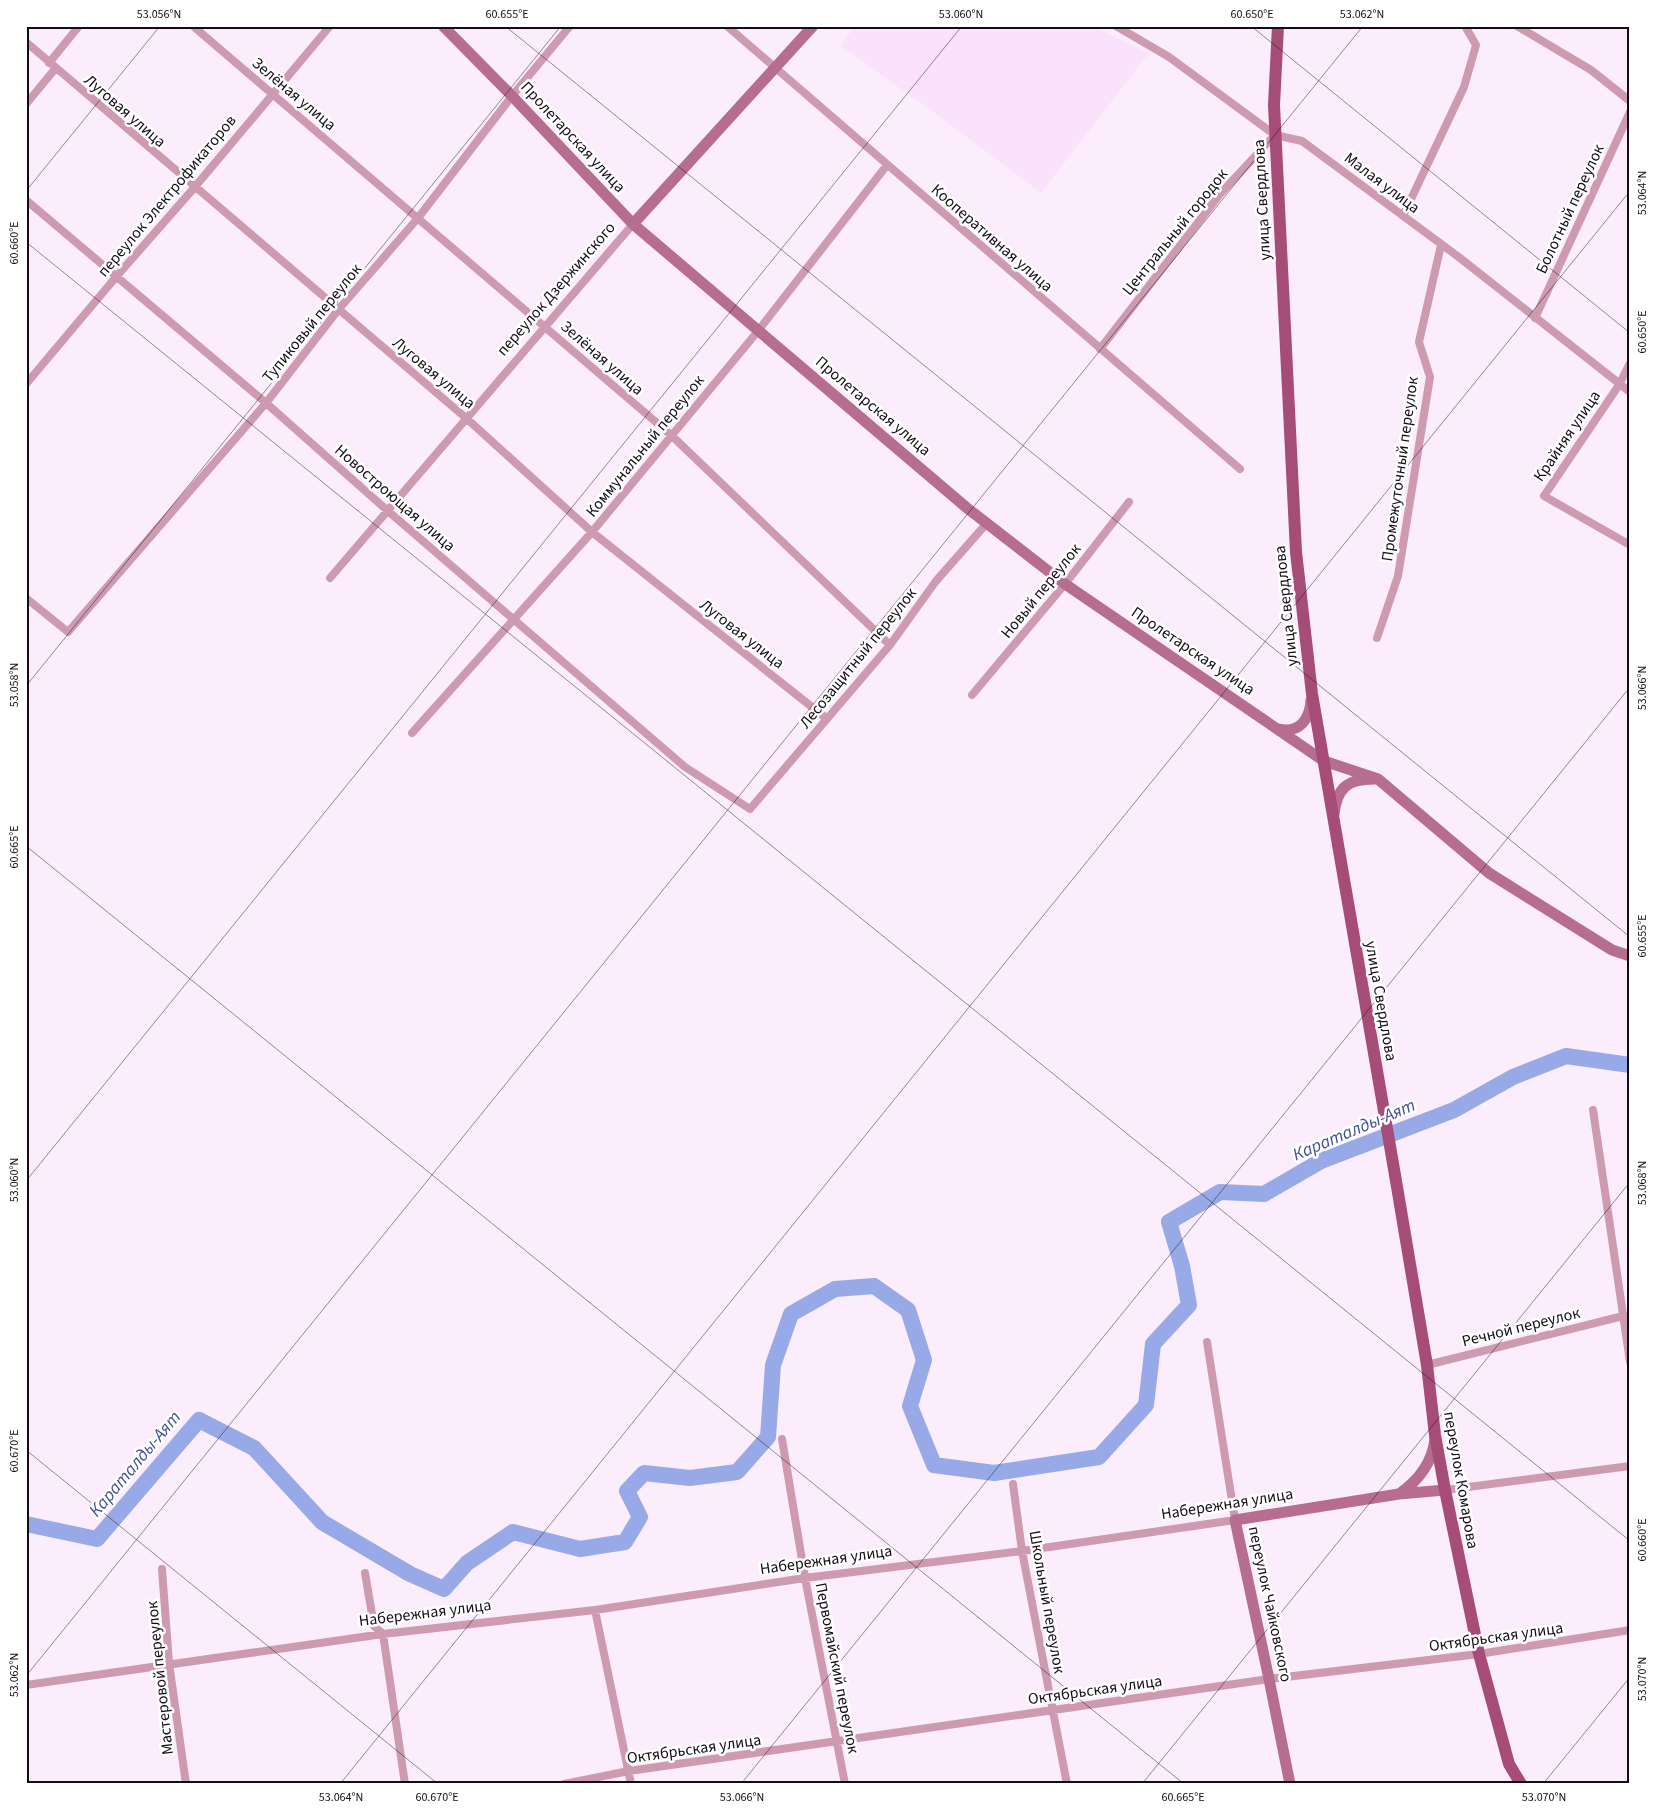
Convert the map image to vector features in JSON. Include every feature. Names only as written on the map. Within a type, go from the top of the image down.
[{"type":"main road","name":"улица Свердлова","points":[[1278,26],[1274,105],[1275,135],[1296,552],[1312,694],[1396,1175]]},
{"type":"main road","name":"переулок Комарова","points":[[1396,1175],[1445,1490],[1479,1654],[1510,1764],[1521,1784]]},
{"type":"street","points":[[26,104],[79,26]]},
{"type":"street","name":"Зелёная улица","points":[[193,26],[671,435],[890,645]]},
{"type":"street","name":"переулок Электрофикаторов","points":[[26,384],[330,26]]},
{"type":"street","name":"Пролетарская улица","points":[[443,26],[634,224],[758,331],[987,523],[1065,584],[1324,761],[1378,779]]},
{"type":"street","name":"Тупиковый переулок","points":[[26,598],[68,632],[266,402],[338,310],[418,218],[512,96],[570,26]]},
{"type":"street","name":"Кооперативная улица","points":[[727,26],[1240,469]]},
{"type":"street","name":"переулок Дзержинского","points":[[330,578],[634,224],[813,26]]},
{"type":"street","name":"Малая улица","points":[[1116,26],[1169,58],[1275,135],[1302,141],[1441,244],[1618,385],[1630,392]]},
{"type":"street","points":[[1403,216],[1464,87],[1476,45],[1465,26]]},
{"type":"street","points":[[1517,26],[1591,70],[1630,101]]},
{"type":"street","name":"Луговая улица","points":[[26,42],[194,188],[466,418],[592,532],[827,720]]},
{"type":"street","name":"Болотный переулок","points":[[1535,318],[1630,112]]},
{"type":"street","name":"Центральный городок","points":[[1100,348],[1220,194],[1275,135]]},
{"type":"street","name":"Коммунальный переулок","points":[[412,733],[592,532],[758,331],[887,165]]},
{"type":"street","name":"Новостроющая улица","points":[[26,200],[266,402],[388,511],[686,767],[750,809]]},
{"type":"street","name":"Промежуточный переулок","points":[[1377,638],[1398,576],[1430,377],[1419,342],[1441,244]]},
{"type":"street","points":[[1618,385],[1630,363]]},
{"type":"street","name":"Крайняя улица","points":[[1618,385],[1544,496],[1630,546]]},
{"type":"street","name":"Новый переулок","points":[[972,695],[1065,584],[1129,502]]},
{"type":"street","name":"Лесозащитный переулок","points":[[750,809],[890,645],[936,581],[987,523]]},
{"type":"street","points":[[1278,729],[1287,731],[1296,728],[1304,722],[1310,711],[1312,694]]},
{"type":"street","points":[[1333,818],[1337,798],[1344,787],[1364,779],[1378,779],[1489,872],[1612,950],[1630,956]]},
{"type":"street","points":[[1593,1110],[1630,1362]]},
{"type":"street","name":"Речной переулок","points":[[1427,1365],[1623,1316]]},
{"type":"street","name":"переулок Чайковского","points":[[1207,1342],[1236,1520],[1290,1784]]},
{"type":"street","points":[[1398,1494],[1408,1487],[1425,1469],[1434,1448],[1435,1435]]},
{"type":"street","name":"Первомайский переулок","points":[[782,1439],[845,1784]]},
{"type":"street","name":"Набережная улица","points":[[26,1684],[383,1634],[595,1610],[806,1578],[1022,1551],[1398,1494],[1445,1490],[1630,1466]]},
{"type":"street","name":"Школьный переулок","points":[[1013,1484],[1022,1551],[1067,1784]]},
{"type":"street","name":"Мастеровой переулок","points":[[162,1569],[169,1663],[186,1784]]},
{"type":"street","points":[[365,1573],[374,1626],[383,1634],[406,1784]]},
{"type":"street","points":[[595,1610],[632,1784]]},
{"type":"street","name":"Октябрьская улица","points":[[564,1784],[629,1772],[1053,1710],[1269,1679],[1479,1654],[1630,1630]]},
{"type":"shaded area","points":[[854,26],[1093,26],[1149,53],[1041,193],[841,46]]},
{"type":"waterway","name":"Караталды-Аят","points":[[26,1524],[97,1539],[199,1420],[254,1448],[322,1522],[410,1574],[444,1589],[467,1563],[513,1532],[580,1549],[625,1542],[640,1517],[627,1491],[644,1473],[690,1478],[737,1472],[768,1437],[773,1365],[791,1314],[835,1289],[874,1286],[908,1310],[924,1360],[910,1406],[934,1465],[994,1473],[1099,1457],[1146,1405],[1153,1344],[1189,1305],[1182,1266],[1169,1222],[1220,1192],[1264,1194],[1321,1161],[1454,1110],[1513,1077],[1566,1056],[1630,1065]]}]
